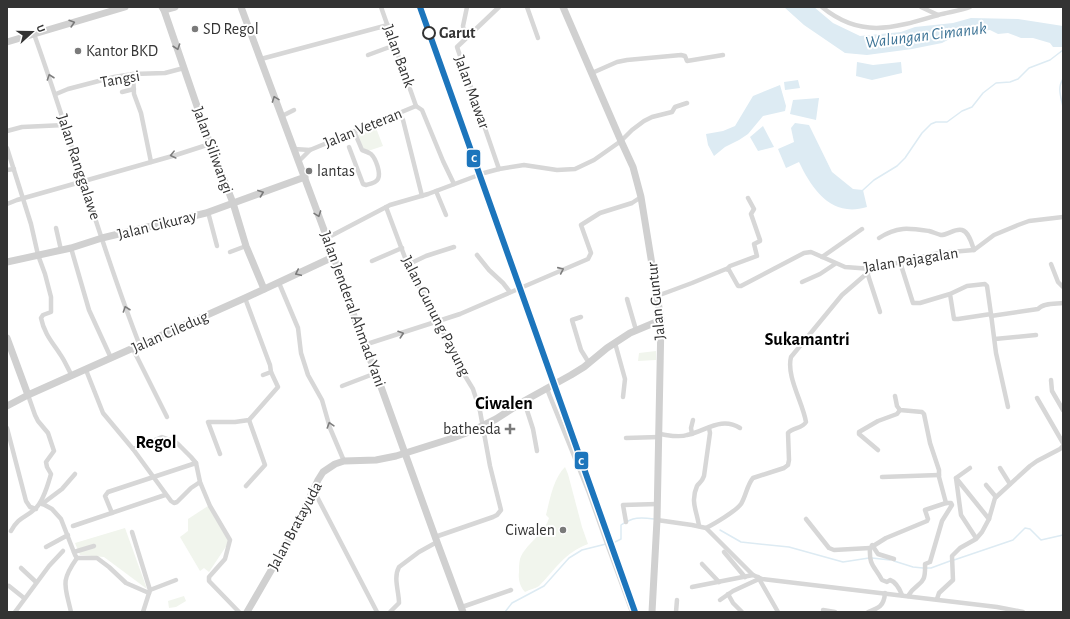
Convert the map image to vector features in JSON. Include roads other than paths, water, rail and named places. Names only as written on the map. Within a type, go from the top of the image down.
[{"type":"street","points":[[7,42],[125,7]]},
{"type":"street","points":[[163,9],[175,7]]},
{"type":"street","name":"Jalan Jenderal Ahmad Yani","points":[[241,7],[299,161],[364,345],[376,373],[462,610]]},
{"type":"street","name":"Jalan Bank","points":[[381,7],[416,106],[422,110],[454,184]]},
{"type":"street","points":[[465,40],[463,26],[467,7]]},
{"type":"street","name":"Jalan Mawar","points":[[499,169],[457,47],[500,7]]},
{"type":"street","points":[[527,7],[538,38]]},
{"type":"street","name":"Jalan Guntur","points":[[563,7],[633,167],[638,182],[661,320],[657,522],[652,612]]},
{"type":"street","points":[[822,7],[842,20],[864,28],[885,28],[919,22],[938,15],[970,7]]},
{"type":"street","points":[[921,7],[938,15]]},
{"type":"street","name":"Jalan Siliwangi","points":[[163,9],[210,144],[233,203],[246,246],[264,289]]},
{"type":"street","points":[[261,59],[388,25]]},
{"type":"street","name":"Jalan Ranggalawe","points":[[34,34],[56,94],[102,238],[140,346]]},
{"type":"street","points":[[368,56],[395,45]]},
{"type":"street","points":[[592,73],[617,62],[627,60],[681,56],[685,56],[687,60],[693,60],[723,55]]},
{"type":"street","name":"Tangsi","points":[[56,94],[68,89],[133,74],[165,73],[184,68]]},
{"type":"street","points":[[133,74],[134,89],[151,162]]},
{"type":"street","points":[[122,92],[134,89]]},
{"type":"street","points":[[327,238],[386,207],[499,169],[524,165],[557,170],[575,169],[594,160],[621,141],[644,121],[652,117],[672,112],[675,107],[688,103]]},
{"type":"street","name":"Jalan Veteran","points":[[299,161],[310,150],[416,106]]},
{"type":"street","points":[[282,116],[294,110]]},
{"type":"street","points":[[399,113],[422,196]]},
{"type":"street","points":[[7,131],[22,127],[65,125]]},
{"type":"street","points":[[348,148],[361,180],[365,185],[378,179],[379,173],[373,156],[362,150],[354,131]]},
{"type":"street","points":[[7,204],[23,198],[210,144]]},
{"type":"street","points":[[7,148],[23,198],[52,303],[51,312],[43,315],[41,318],[43,327],[48,338],[61,354],[72,376]]},
{"type":"street","name":"Jalan Veteran","points":[[294,149],[310,150]]},
{"type":"street","points":[[352,155],[362,150]]},
{"type":"street","points":[[7,170],[14,169]]},
{"type":"street","name":"Jalan Cikuray","points":[[7,262],[72,248],[102,238],[208,212],[304,177]]},
{"type":"street","points":[[436,190],[446,215]]},
{"type":"street","points":[[364,345],[438,322],[476,308],[588,258],[591,252],[581,225],[600,213],[632,203],[641,197]]},
{"type":"street","points":[[657,296],[692,284],[727,269],[730,266],[757,256],[754,244],[760,240],[751,214],[754,209],[748,198]]},
{"type":"street","name":"Jalan Gunung Payung","points":[[386,207],[415,281],[429,300],[456,361],[473,389],[478,402],[490,466],[501,510],[493,517],[436,539]]},
{"type":"street","points":[[208,212],[217,246]]},
{"type":"street","name":"Jalan Pajagalan","points":[[727,269],[740,286],[778,268],[804,253],[811,252],[846,268],[872,268],[939,253],[974,250],[994,235],[1018,224],[1029,221],[1063,217]]},
{"type":"street","points":[[56,228],[61,250]]},
{"type":"street","points":[[879,238],[896,228],[913,228],[931,231],[942,235],[964,230],[974,250]]},
{"type":"street","points":[[822,257],[862,229]]},
{"type":"street","points":[[230,252],[246,246]]},
{"type":"street","points":[[408,265],[426,256],[454,247]]},
{"type":"street","points":[[72,248],[89,310],[111,358]]},
{"type":"street","points":[[372,261],[402,248]]},
{"type":"street","points":[[477,255],[510,292]]},
{"type":"street","name":"Jalan Ciledug","points":[[7,406],[28,395],[140,346],[333,257]]},
{"type":"street","points":[[900,262],[913,303],[950,294],[967,286],[985,284],[987,286],[1008,407]]},
{"type":"street","points":[[802,282],[820,274],[835,264]]},
{"type":"street","points":[[1050,264],[1058,282],[1063,287]]},
{"type":"street","points":[[706,528],[724,518],[740,505],[750,481],[753,478],[784,468],[788,464],[788,433],[803,426],[806,422],[790,368],[791,357],[842,295],[872,268]]},
{"type":"street","points":[[867,272],[880,312]]},
{"type":"street","points":[[279,283],[298,328],[301,353],[306,368],[322,400],[330,428],[344,461]]},
{"type":"street","points":[[524,287],[536,330]]},
{"type":"street","points":[[950,294],[954,319],[1038,309],[1040,306],[1063,302]]},
{"type":"street","points":[[220,454],[208,422],[235,422],[249,420],[278,387],[272,372],[266,349],[246,298]]},
{"type":"street","points":[[627,299],[636,330]]},
{"type":"street","points":[[581,317],[574,318],[572,320],[581,350],[589,363]]},
{"type":"street","name":"Jalan Bratayuda","points":[[247,612],[295,529],[313,489],[323,472],[335,464],[344,461],[376,460],[405,453],[453,438],[483,426],[524,401],[571,376],[606,348],[636,330],[661,320]]},
{"type":"street","points":[[995,339],[1036,335]]},
{"type":"street","points":[[7,338],[35,415],[48,433],[54,451],[54,454],[48,458],[46,462],[51,474],[41,504]]},
{"type":"street","points":[[615,343],[625,379],[622,397]]},
{"type":"street","points":[[133,349],[167,417]]},
{"type":"street","points":[[86,370],[103,413],[133,449],[165,495],[176,503],[191,488],[200,482]]},
{"type":"street","points":[[263,375],[272,372]]},
{"type":"street","points":[[342,386],[376,373]]},
{"type":"street","points":[[1051,380],[1052,391],[1063,410]]},
{"type":"street","points":[[547,389],[589,493],[632,612]]},
{"type":"street","points":[[895,396],[897,406],[900,410]]},
{"type":"street","points":[[937,599],[939,593],[953,580],[952,558],[954,552],[976,538],[982,532],[989,519],[996,497],[1037,461],[1060,448],[1063,444],[1037,398]]},
{"type":"street","points":[[524,401],[533,429],[537,451]]},
{"type":"street","points":[[878,450],[859,434],[859,432],[885,417],[897,414],[900,410]]},
{"type":"street","points":[[900,410],[924,412],[930,443],[939,469],[939,475],[946,503]]},
{"type":"street","points":[[246,486],[265,465],[249,420]]},
{"type":"street","points":[[692,434],[691,428],[693,420]]},
{"type":"street","points":[[626,438],[659,435],[684,436],[727,422],[740,428]]},
{"type":"street","points":[[7,428],[26,501],[30,507],[36,509]]},
{"type":"street","points":[[699,526],[693,500],[697,485],[702,482],[704,476],[710,433],[709,428]]},
{"type":"street","points":[[133,449],[158,438],[165,438],[178,444],[191,456],[196,464],[200,482],[210,506],[230,540],[225,559],[209,577],[209,581],[239,612]]},
{"type":"street","points":[[112,513],[106,493],[122,486],[196,464]]},
{"type":"street","points":[[956,478],[970,468]]},
{"type":"street","points":[[1000,468],[1010,484]]},
{"type":"street","points":[[11,531],[20,518],[36,509],[62,489],[75,474]]},
{"type":"street","points":[[882,477],[939,475]]},
{"type":"street","points":[[956,478],[989,519]]},
{"type":"street","points":[[956,478],[961,515],[976,538]]},
{"type":"street","points":[[986,485],[996,497]]},
{"type":"street","points":[[313,489],[377,612]]},
{"type":"street","points":[[73,526],[165,495]]},
{"type":"street","points":[[806,520],[828,548],[834,550],[871,546],[927,521],[928,519],[925,510],[946,503],[952,504],[942,521],[930,562],[925,567],[925,577],[908,596]]},
{"type":"street","points":[[41,504],[52,509],[60,519],[77,558]]},
{"type":"street","points":[[626,522],[623,505],[657,504]]},
{"type":"street","points":[[657,522],[706,528],[757,577],[778,612]]},
{"type":"street","points":[[132,532],[149,592],[143,612]]},
{"type":"street","points":[[46,547],[68,535]]},
{"type":"street","points":[[390,612],[399,603],[397,582],[399,567],[436,539]]},
{"type":"street","points":[[74,552],[94,546]]},
{"type":"street","points":[[871,546],[870,558],[882,580],[887,582],[890,580],[893,582],[900,590],[902,595]]},
{"type":"street","points":[[871,546],[878,554],[894,559]]},
{"type":"street","points":[[15,612],[36,582],[63,552]]},
{"type":"street","points":[[724,552],[746,577]]},
{"type":"street","points":[[77,558],[97,558],[126,583],[149,592],[176,580]]},
{"type":"street","points":[[71,612],[64,584],[67,573],[77,558]]},
{"type":"street","points":[[702,564],[719,582]]},
{"type":"street","points":[[21,568],[36,582]]},
{"type":"street","points":[[692,588],[746,577],[757,577],[937,599],[1023,612]]},
{"type":"street","points":[[720,600],[757,577]]},
{"type":"street","points":[[9,586],[24,598]]},
{"type":"street","points":[[462,610],[511,590]]},
{"type":"street","points":[[868,612],[882,604],[885,593]]},
{"type":"street","points":[[728,594],[733,603],[742,612]]},
{"type":"street","points":[[676,612],[677,600]]},
{"type":"street","points":[[823,610],[835,612]]},
{"type":"water","name":"Walungan Cimanuk","points":[[784,7],[814,7],[833,23],[860,36],[901,32],[915,27],[953,23],[971,18],[1018,19],[1063,26],[1063,47],[1053,47],[1050,43],[1033,38],[1021,38],[1008,33],[998,34],[990,30],[961,33],[942,43],[912,49],[867,55],[845,53],[804,25]]},
{"type":"water","points":[[857,62],[873,65],[901,62],[902,73],[872,80],[856,76]]},
{"type":"water","points":[[798,80],[800,88],[785,90],[784,82]]},
{"type":"water","points":[[780,85],[786,106],[785,111],[763,116],[748,134],[725,147],[714,156],[708,145],[706,134],[723,131],[735,126],[753,96]]},
{"type":"water","points":[[819,98],[816,120],[790,114],[793,100]]},
{"type":"water","points":[[795,123],[809,125],[832,172],[853,189],[863,190],[867,207],[854,209],[833,205],[824,199],[817,191],[810,182],[799,162],[786,168],[778,149],[794,142],[791,128]]},
{"type":"water","points":[[763,126],[774,147],[758,151],[750,137]]},
{"type":"waterway","points":[[863,190],[874,180],[897,166],[905,158],[922,133],[931,124],[936,122],[947,122],[962,111],[972,107],[983,93],[996,83],[1010,82],[1018,79],[1029,68],[1050,60],[1063,50]]},
{"type":"waterway","points":[[1063,79],[1060,86],[1063,107]]},
{"type":"waterway","points":[[615,542],[621,539],[621,525],[625,522],[637,518],[654,519]]},
{"type":"waterway","points":[[954,560],[1013,540],[1025,528],[1030,529],[1041,540],[1063,535]]},
{"type":"waterway","points":[[720,530],[741,542],[789,547],[843,562],[869,558]]},
{"type":"waterway","points":[[505,612],[512,603],[544,586],[569,558],[582,550],[606,544]]},
{"type":"waterway","points":[[872,558],[890,560]]},
{"type":"waterway","points":[[894,561],[913,567],[923,568]]},
{"type":"waterway","points":[[927,568],[950,561]]},
{"type":"place","name":"SD Regol","points":[[195,29]]},
{"type":"place","name":"Garut","points":[[429,33]]},
{"type":"place","name":"Kantor BKD","points":[[78,51]]},
{"type":"place","name":"lantas","points":[[309,171]]},
{"type":"place","name":"bathesda","points":[[510,429]]},
{"type":"place","name":"Ciwalen","points":[[563,530]]},
{"type":"district","name":"Sukamantri","points":[[807,340]]},
{"type":"district","name":"Ciwalen","points":[[504,404]]},
{"type":"district","name":"Regol","points":[[156,443]]}]
